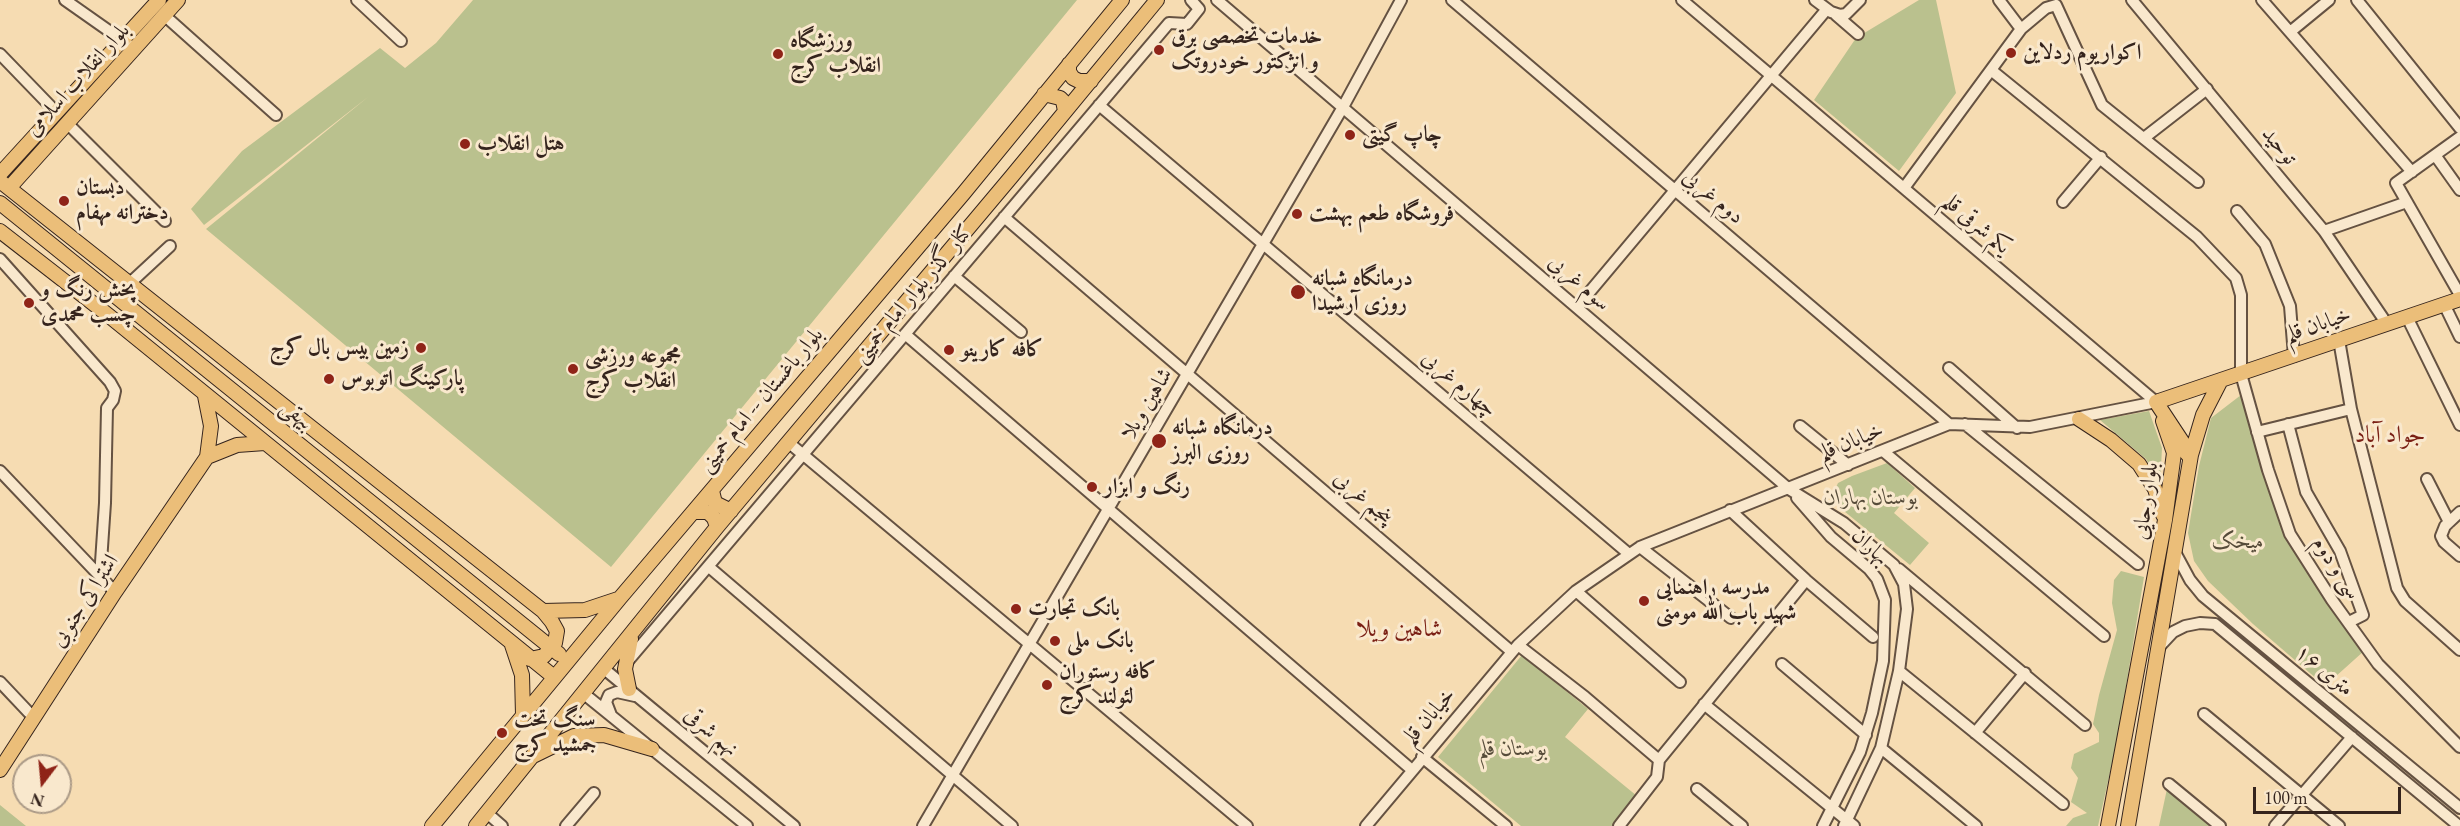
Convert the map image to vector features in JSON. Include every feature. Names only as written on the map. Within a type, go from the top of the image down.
[{"type":"main road","name":"بلوار انقلاب اسلامی","points":[[6,178],[67,123],[159,0]]},
{"type":"main road","name":"بلوار انقلاب اسلامی","points":[[6,178],[57,112],[178,0]]},
{"type":"main road","name":"بلوار باغستان -- امام خمینی","points":[[432,826],[620,598],[963,194],[1122,0]]},
{"type":"main road","points":[[476,826],[717,527],[1157,0]]},
{"type":"main road","points":[[1069,64],[1069,72],[1073,78],[1079,81],[1091,81]]},
{"type":"main road","points":[[1044,94],[1063,101],[1065,111]]},
{"type":"main road","name":"بیهقی","points":[[6,178],[129,284],[543,611]]},
{"type":"main road","name":"بیهقی","points":[[0,203],[568,660]]},
{"type":"main road","name":"بیهقی","points":[[0,231],[108,315],[554,677]]},
{"type":"main road","name":"خیابان قلم","points":[[2156,402],[2460,297]]},
{"type":"main road","points":[[108,315],[121,300]]},
{"type":"main road","points":[[2174,453],[2191,455],[2203,414],[2221,380]]},
{"type":"main road","name":"اشتراکی جنوبی","points":[[0,770],[115,592],[207,457],[211,426],[205,396]]},
{"type":"main road","name":"بلوار رجایی","points":[[2108,826],[2165,520],[2174,453],[2156,402]]},
{"type":"main road","name":"بلوار رجایی","points":[[2128,826],[2191,455],[2156,402]]},
{"type":"main road","points":[[2079,419],[2111,440],[2139,464],[2156,489],[2165,520]]},
{"type":"main road","points":[[207,457],[237,445],[265,444]]},
{"type":"main road","points":[[712,490],[715,503],[731,511]]},
{"type":"main road","points":[[694,512],[708,512],[714,518],[717,527]]},
{"type":"main road","points":[[543,611],[585,610],[620,598]]},
{"type":"main road","points":[[530,659],[544,656],[553,649],[557,631],[543,611]]},
{"type":"main road","points":[[634,693],[625,664],[628,647],[636,627]]},
{"type":"main road","points":[[511,643],[522,675],[523,715]]},
{"type":"main road","points":[[529,759],[574,736],[604,735],[652,749]]},
{"type":"street","points":[[65,0],[128,44]]},
{"type":"street","points":[[357,0],[401,41]]},
{"type":"street","name":"کنار گذر بلوار امام خمینی","points":[[625,664],[1169,23],[1187,24],[1199,9],[1191,0]]},
{"type":"street","name":"سوم غربی","points":[[1217,0],[1789,489]]},
{"type":"street","name":"شاهین ویلا","points":[[923,826],[1107,508],[1188,375],[1401,0]]},
{"type":"street","name":"دوم غربی","points":[[1452,0],[1949,424]]},
{"type":"street","name":"یکم شرقی قلم","points":[[1682,0],[2156,402]]},
{"type":"street","points":[[1815,0],[1836,13],[1858,34]]},
{"type":"street","points":[[1577,307],[1771,75],[1836,13],[1860,0]]},
{"type":"street","points":[[2000,0],[2021,29]]},
{"type":"street","name":"توحید","points":[[2132,0],[2324,231],[2387,324]]},
{"type":"street","points":[[2262,0],[2412,172]]},
{"type":"street","points":[[2290,32],[2329,0]]},
{"type":"street","points":[[2357,0],[2460,128]]},
{"type":"street","points":[[1904,188],[2021,29],[2046,8],[2056,5],[2102,105],[2198,182]]},
{"type":"street","points":[[164,15],[276,115]]},
{"type":"street","points":[[0,54],[57,112]]},
{"type":"street","name":"سی و دوم","points":[[1991,70],[2198,237],[2236,278],[2241,296],[2241,374],[2268,470],[2290,534],[2332,600],[2378,664],[2460,747]]},
{"type":"street","points":[[2144,138],[2206,89]]},
{"type":"street","name":"چهارم غربی","points":[[1099,105],[1629,554]]},
{"type":"street","points":[[67,123],[165,221]]},
{"type":"street","points":[[2460,137],[2396,183],[2460,297]]},
{"type":"street","points":[[2435,155],[2460,190]]},
{"type":"street","points":[[2063,202],[2101,157]]},
{"type":"street","points":[[1012,176],[1027,189]]},
{"type":"street","points":[[2324,231],[2407,202]]},
{"type":"street","points":[[2237,211],[2265,244],[2290,306],[2294,356]]},
{"type":"street","name":"پنجم غربی","points":[[1004,217],[1188,375],[1515,649],[1585,697],[1659,760]]},
{"type":"street","points":[[129,284],[170,246]]},
{"type":"street","points":[[0,259],[110,382],[115,391],[113,400],[107,408],[105,503],[100,577]]},
{"type":"street","points":[[954,276],[1021,332]]},
{"type":"street","points":[[2445,304],[2460,337]]},
{"type":"street","points":[[2407,317],[2460,425]]},
{"type":"street","points":[[905,334],[1412,770]]},
{"type":"street","points":[[2339,340],[2351,409],[2397,588],[2405,601],[2460,650]]},
{"type":"street","points":[[1949,368],[2017,428]]},
{"type":"street","name":"خیابان قلم","points":[[1366,826],[1515,649],[1576,591],[1640,547],[1949,424],[2017,428],[2079,419],[2156,402]]},
{"type":"street","points":[[2257,432],[2351,409]]},
{"type":"street","points":[[1964,424],[2138,564]]},
{"type":"street","points":[[2288,424],[2306,492],[2340,551],[2362,615],[2349,622]]},
{"type":"street","points":[[1800,426],[1848,465]]},
{"type":"street","points":[[788,442],[1247,826]]},
{"type":"street","points":[[1883,451],[2104,636]]},
{"type":"street","points":[[0,471],[115,592]]},
{"type":"street","points":[[2427,479],[2446,525]]},
{"type":"street","name":"بهاران","points":[[1789,489],[1844,523],[1894,565],[1901,575],[1906,597],[1906,625],[1899,671],[1881,748],[1848,824]]},
{"type":"street","name":"بهاران","points":[[1789,489],[1831,537],[1869,569],[1877,579],[1885,600],[1886,624],[1882,661],[1866,735],[1823,826]]},
{"type":"street","points":[[1730,510],[1806,580],[1874,637]]},
{"type":"street","points":[[2460,512],[2446,525],[2442,539],[2460,556]]},
{"type":"street","points":[[1831,537],[1831,525],[1837,522],[1844,523]]},
{"type":"street","points":[[1640,547],[1731,618]]},
{"type":"street","name":"۱۶ متری","points":[[2176,554],[2190,580],[2203,596],[2460,808]]},
{"type":"street","points":[[1894,565],[2085,725]]},
{"type":"street","points":[[708,567],[1012,826]]},
{"type":"street","points":[[1619,826],[1657,777],[1659,760],[1806,580]]},
{"type":"street","points":[[1576,591],[1680,682]]},
{"type":"street","name":"۱۶ متری","points":[[2158,649],[2173,632],[2185,626],[2200,623],[2215,624],[2459,826]]},
{"type":"street","points":[[1782,664],[1866,735]]},
{"type":"street","name":"نهم شرقی","points":[[603,668],[794,826]]},
{"type":"street","points":[[1899,671],[2063,804]]},
{"type":"street","points":[[1975,733],[2025,673]]},
{"type":"street","points":[[0,682],[34,718]]},
{"type":"street","points":[[612,716],[606,702],[609,695],[617,692],[634,693]]},
{"type":"street","points":[[583,693],[747,826]]},
{"type":"street","points":[[1704,704],[1833,808],[1848,824]]},
{"type":"street","points":[[2204,714],[2339,826]]},
{"type":"street","points":[[2275,826],[2352,737]]},
{"type":"street","points":[[1881,748],[1976,826]]},
{"type":"street","points":[[1422,757],[1506,826]]},
{"type":"street","points":[[2169,784],[2220,826]]},
{"type":"street","points":[[1697,789],[1742,826]]},
{"type":"street","points":[[572,824],[594,793]]},
{"type":"street","points":[[487,813],[502,826]]},
{"type":"green space","name":"مجموعه ورزشی انقلاب کرج","points":[[473,0],[1077,0],[611,567],[206,229],[368,97],[204,225],[191,209],[242,151],[380,48],[405,68],[436,43]]},
{"type":"green space","points":[[1919,0],[1936,0],[1956,93],[1899,171],[1814,100],[1856,38]]},
{"type":"green space","name":"میخک","points":[[2241,395],[2274,507],[2299,557],[2364,651],[2325,686],[2253,624],[2208,581],[2194,561],[2188,533],[2199,466],[2211,418]]},
{"type":"green space","points":[[2149,411],[2162,448],[2160,486],[2146,459],[2100,420]]},
{"type":"green space","name":"بوستان بهاران","points":[[1887,463],[1915,488],[1894,513],[1929,543],[1910,565],[1839,507],[1833,494],[1838,483]]},
{"type":"green space","points":[[2121,571],[2144,577],[2117,741],[2098,826],[2066,826],[2073,818],[2087,813],[2071,802],[2078,778],[2071,768],[2074,754],[2099,742],[2099,733],[2093,724],[2117,630],[2112,603],[2114,580]]},
{"type":"green space","name":"بوستان قلم","points":[[1522,655],[1588,709],[1565,737],[1637,796],[1612,826],[1521,826],[1438,757]]},
{"type":"green space","points":[[2167,789],[2211,826],[2159,826]]},
{"type":"green space","points":[[0,805],[26,826],[0,826]]},
{"type":"place","name":"خدمات تخصصی برق و انژکتور خودروتک","points":[[1159,50]]},
{"type":"place","name":"اکواریوم ردلاین","points":[[2011,53]]},
{"type":"place","name":"ورزشگاه انقلاب کرج","points":[[778,54]]},
{"type":"place","name":"چاپ گیتی","points":[[1350,135]]},
{"type":"place","name":"هتل انقلاب","points":[[465,144]]},
{"type":"place","name":"دبستان دخترانه مهفام","points":[[64,201]]},
{"type":"place","name":"فروشگاه طعم بهشت","points":[[1297,214]]},
{"type":"place","name":"درمانگاه شبانه روزی آرشیدا","points":[[1298,292]]},
{"type":"place","name":"پخش رنگ و چسب محمدی","points":[[29,303]]},
{"type":"place","name":"زمین بیس بال کرج","points":[[421,348]]},
{"type":"place","name":"کافه کارینو","points":[[949,350]]},
{"type":"place","name":"مجموعه ورزشی انقلاب کرج","points":[[573,369]]},
{"type":"place","name":"پارکینگ اتوبوس","points":[[329,379]]},
{"type":"place","name":"درمانگاه شبانه روزی البرز","points":[[1159,441]]},
{"type":"place","name":"رنگ و ابزار","points":[[1092,487]]},
{"type":"place","name":"مدرسه راهنمایی شهید باب الله مومنی","points":[[1644,601]]},
{"type":"place","name":"بانک تجارت","points":[[1016,609]]},
{"type":"place","name":"بانک ملی","points":[[1055,641]]},
{"type":"place","name":"کافه رستوران لئولند کرج","points":[[1047,685]]},
{"type":"place","name":"سنگ تخت جمشید کرج","points":[[502,733]]},
{"type":"district","name":"جواد آباد","points":[[2390,435]]},
{"type":"district","name":"شاهین ویلا","points":[[1399,629]]}]
